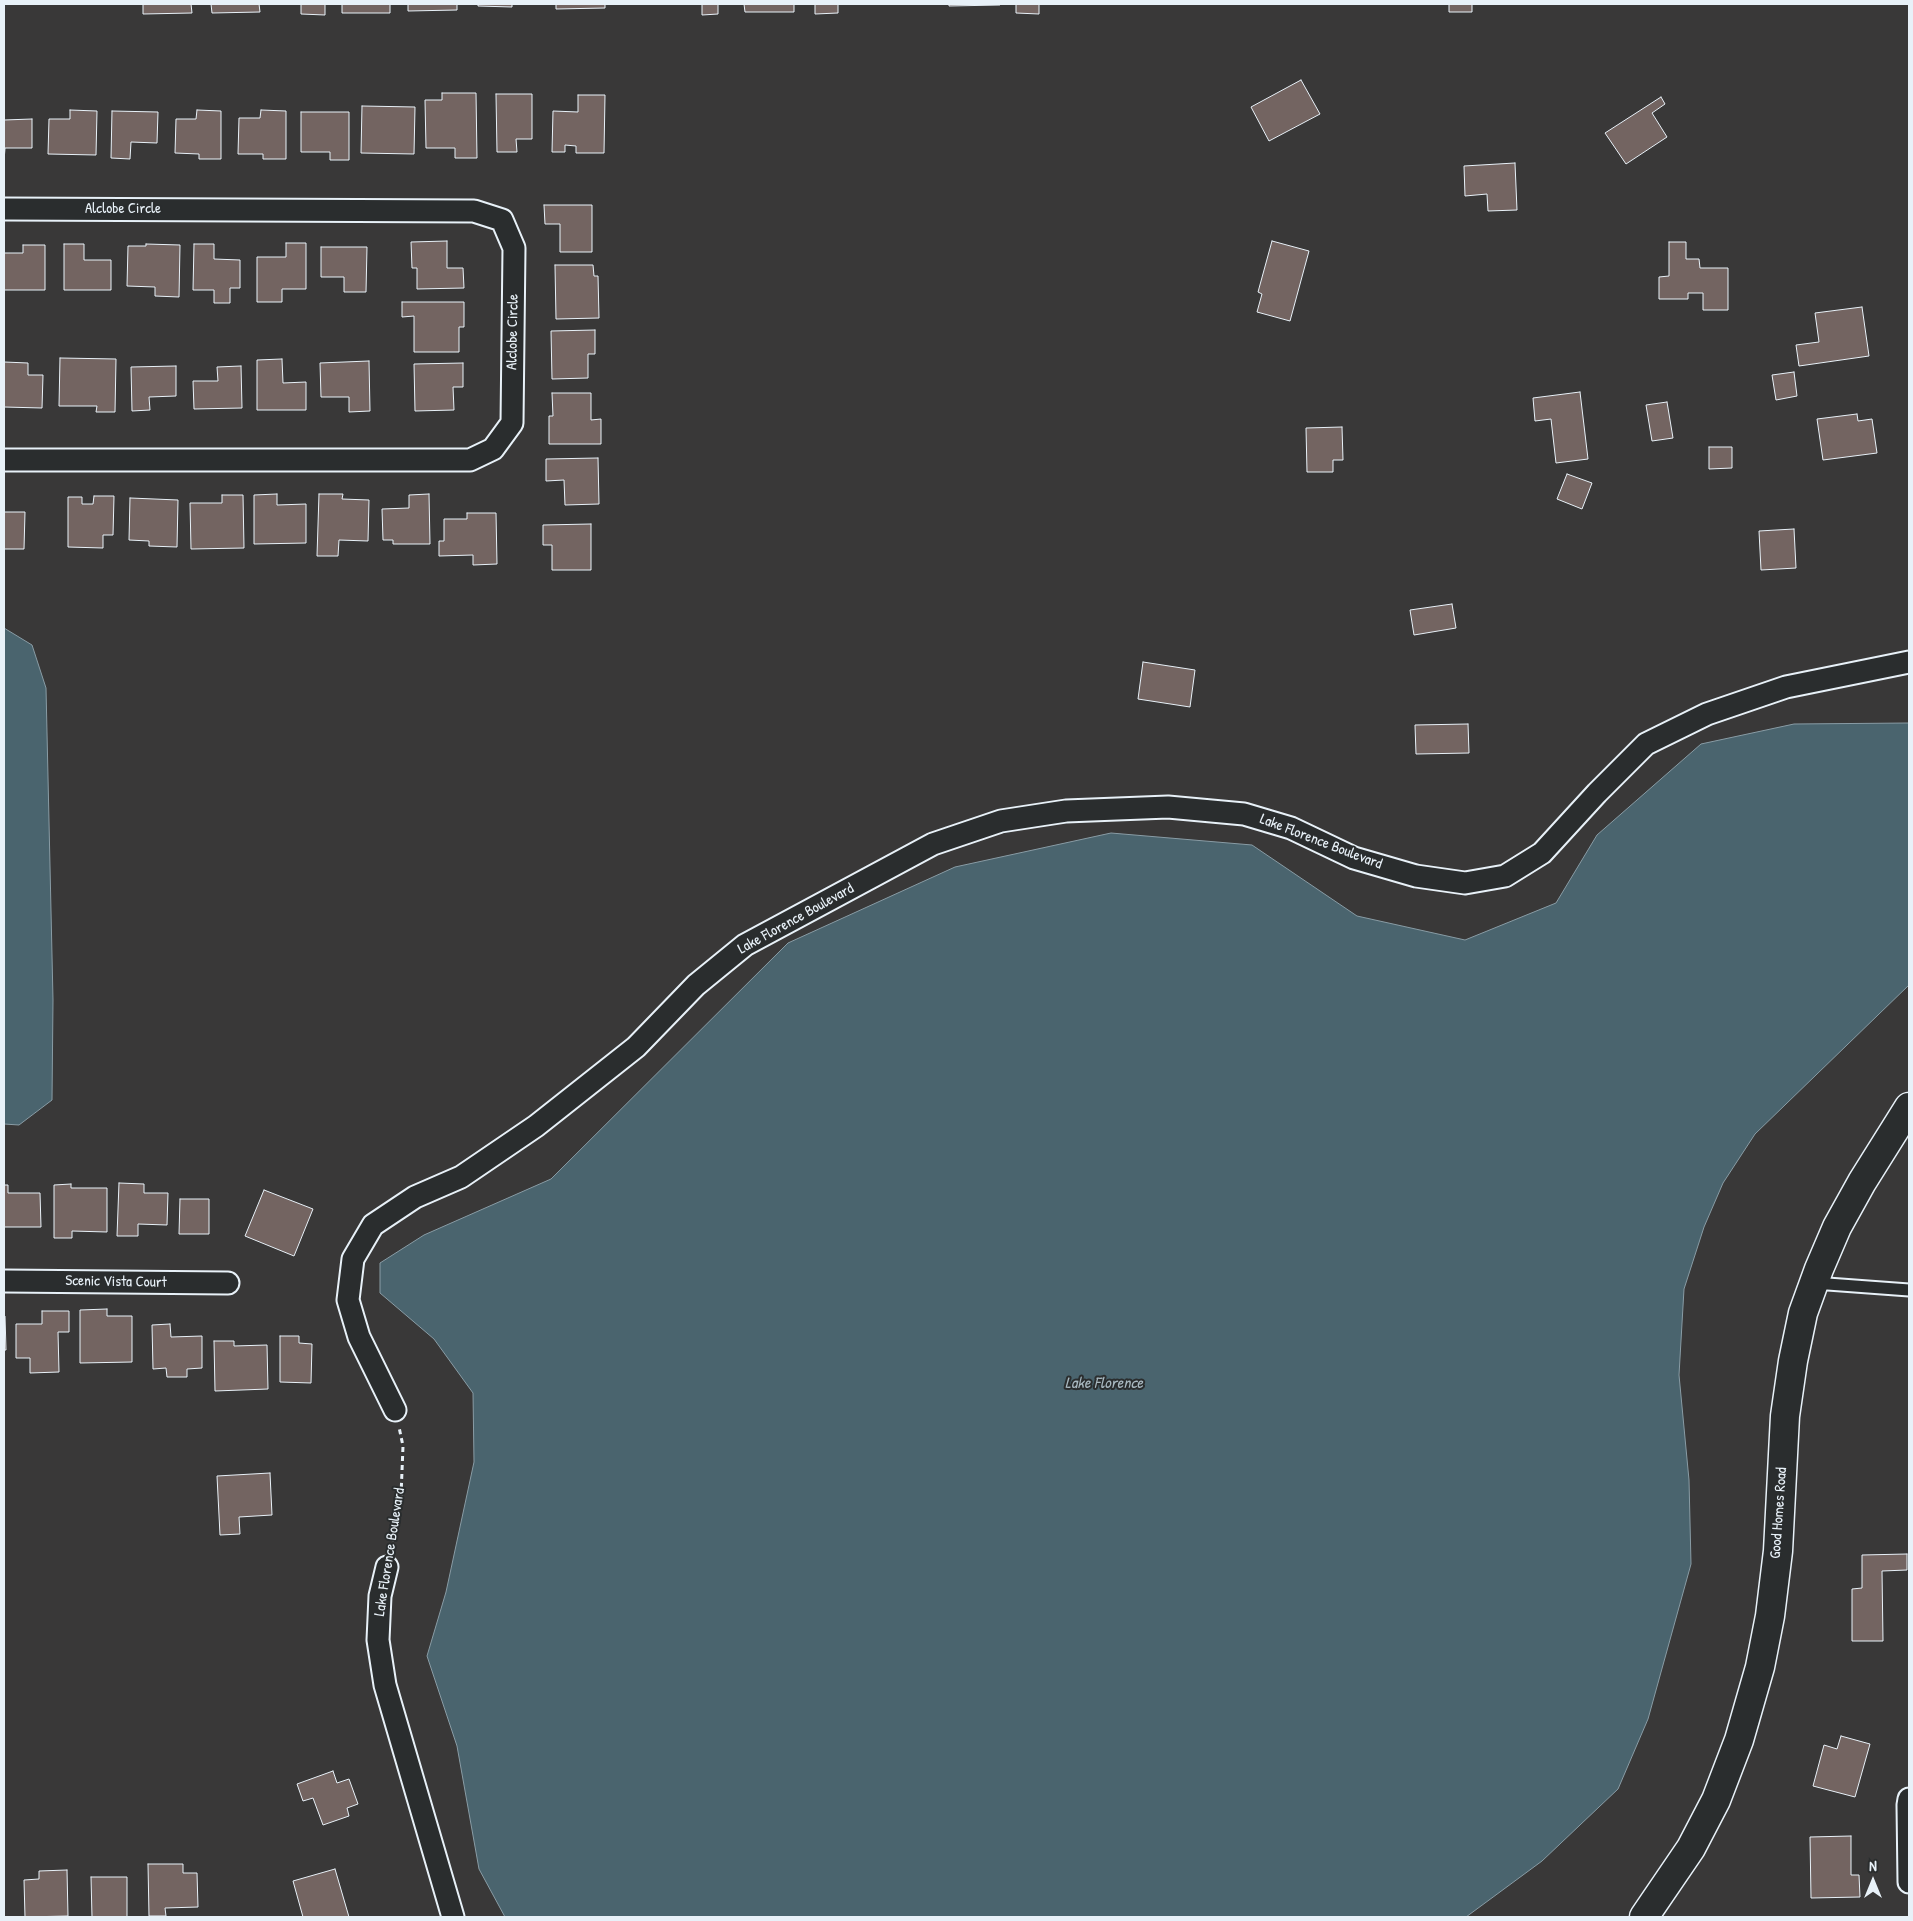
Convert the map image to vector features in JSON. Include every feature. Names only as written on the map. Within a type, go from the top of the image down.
[{"type":"street","name":"Alclobe Circle","points":[[4,208],[474,210],[502,220],[514,248],[512,423],[493,449],[470,460],[4,460]]},
{"type":"street","name":"Lake Florence Boulevard","points":[[395,1410],[359,1337],[348,1300],[353,1259],[373,1225],[415,1198],[461,1177],[536,1126],[636,1047],[696,985],[745,946],[933,844],[1001,821],[1066,812],[1168,807],[1244,814],[1291,828],[1354,858],[1416,876],[1465,883],[1504,876],[1542,853],[1597,793],[1646,744],[1707,714],[1786,687],[1909,662]]},
{"type":"street","name":"Good Homes Road","points":[[1644,1917],[1690,1848],[1716,1800],[1739,1740],[1760,1667],[1770,1616],[1778,1551],[1785,1416],[1792,1361],[1803,1313],[1838,1227],[1862,1182],[1909,1107]]},
{"type":"street","name":"Scenic Vista Court","points":[[4,1281],[228,1283]]},
{"type":"street","name":"Lake Florence Boulevard","points":[[387,1567],[380,1596],[378,1640],[385,1685],[453,1917]]},
{"type":"street","points":[[1909,1800],[1909,1882]]},
{"type":"lane","points":[[1814,1283],[1909,1290]]},
{"type":"path","name":"Lake Florence Boulevard","points":[[387,1567],[401,1496],[403,1446],[395,1410]]},
{"type":"water","points":[[4,628],[32,645],[46,688],[53,1000],[52,1100],[19,1125],[4,1124]]},
{"type":"water","name":"Lake Florence","points":[[1909,723],[1909,985],[1755,1134],[1723,1183],[1704,1227],[1684,1289],[1679,1375],[1689,1480],[1691,1564],[1648,1719],[1618,1789],[1542,1861],[1466,1917],[505,1917],[479,1869],[457,1746],[427,1656],[446,1592],[474,1462],[473,1393],[434,1339],[380,1293],[380,1263],[424,1235],[551,1179],[788,943],[955,867],[1111,833],[1252,845],[1357,916],[1465,940],[1556,903],[1597,835],[1701,744],[1794,724]]},
{"type":"building","points":[[143,4],[191,4],[192,13],[143,14]]},
{"type":"building","points":[[211,4],[259,4],[260,12],[212,13]]},
{"type":"building","points":[[301,4],[325,4],[325,15],[301,14]]},
{"type":"building","points":[[342,4],[390,4],[390,13],[342,13]]},
{"type":"building","points":[[408,4],[457,4],[457,10],[408,11]]},
{"type":"building","points":[[478,4],[512,4],[512,7],[478,6]]},
{"type":"building","points":[[556,4],[605,4],[605,8],[556,9]]},
{"type":"building","points":[[702,4],[718,4],[718,14],[702,15]]},
{"type":"building","points":[[744,4],[794,4],[794,12],[745,12]]},
{"type":"building","points":[[815,4],[838,4],[838,13],[815,14]]},
{"type":"building","points":[[949,4],[999,4],[1000,5],[949,6]]},
{"type":"building","points":[[1016,4],[1039,4],[1039,14],[1016,13]]},
{"type":"building","points":[[1449,4],[1472,4],[1472,12],[1449,12]]},
{"type":"building","points":[[1301,80],[1320,114],[1269,141],[1251,107]]},
{"type":"building","points":[[442,93],[476,93],[477,158],[455,158],[455,148],[426,148],[425,100],[442,100]]},
{"type":"building","points":[[496,94],[532,94],[532,139],[516,139],[517,152],[497,152]]},
{"type":"building","points":[[578,95],[605,95],[604,153],[576,153],[576,146],[565,145],[565,152],[552,152],[553,111],[578,112]]},
{"type":"building","points":[[1661,97],[1665,104],[1652,113],[1667,137],[1626,164],[1605,133]]},
{"type":"building","points":[[362,106],[415,107],[414,154],[361,153]]},
{"type":"building","points":[[70,110],[97,111],[96,155],[48,154],[49,119],[70,119]]},
{"type":"building","points":[[197,110],[221,111],[221,159],[199,159],[199,154],[175,153],[176,119],[196,119]]},
{"type":"building","points":[[261,110],[286,111],[286,159],[263,159],[263,154],[238,154],[239,118],[260,118]]},
{"type":"building","points":[[112,111],[158,112],[157,143],[131,142],[130,159],[111,158]]},
{"type":"building","points":[[301,112],[349,112],[349,160],[330,160],[330,152],[301,152]]},
{"type":"building","points":[[32,119],[32,148],[5,148],[4,161],[4,120]]},
{"type":"building","points":[[1515,163],[1517,210],[1488,211],[1487,194],[1465,196],[1464,166]]},
{"type":"building","points":[[544,205],[592,205],[592,252],[560,252],[560,224],[545,224]]},
{"type":"building","points":[[447,241],[447,268],[463,268],[464,288],[417,289],[417,268],[412,268],[411,242]]},
{"type":"building","points":[[1272,241],[1309,251],[1290,321],[1257,312],[1262,294],[1258,292]]},
{"type":"building","points":[[1669,242],[1686,242],[1686,259],[1699,259],[1700,268],[1728,268],[1728,310],[1703,310],[1703,293],[1688,293],[1688,299],[1659,299],[1659,277],[1669,276]]},
{"type":"building","points":[[286,243],[306,243],[306,289],[282,289],[282,302],[257,302],[257,257],[286,257]]},
{"type":"building","points":[[64,244],[84,244],[84,260],[111,260],[111,290],[64,290]]},
{"type":"building","points":[[146,244],[180,245],[179,297],[155,296],[155,287],[127,286],[128,246],[146,246]]},
{"type":"building","points":[[194,244],[214,244],[214,259],[240,260],[240,288],[230,288],[230,303],[214,303],[214,290],[193,290]]},
{"type":"building","points":[[23,245],[45,245],[45,290],[4,290],[4,253],[23,253]]},
{"type":"building","points":[[321,247],[367,247],[366,292],[344,292],[344,277],[321,277]]},
{"type":"building","points":[[555,265],[593,265],[594,276],[598,276],[599,318],[556,319]]},
{"type":"building","points":[[402,302],[464,302],[464,327],[459,327],[459,352],[414,352],[414,316],[402,317]]},
{"type":"building","points":[[1862,307],[1869,356],[1799,366],[1796,345],[1819,342],[1815,313]]},
{"type":"building","points":[[595,330],[595,354],[588,354],[588,378],[552,379],[551,331]]},
{"type":"building","points":[[60,358],[116,359],[115,412],[96,412],[97,406],[59,406]]},
{"type":"building","points":[[282,359],[283,383],[306,382],[306,410],[257,410],[257,360]]},
{"type":"building","points":[[369,361],[370,411],[349,412],[349,397],[321,397],[320,363]]},
{"type":"building","points":[[4,362],[28,363],[28,375],[43,375],[42,408],[4,407]]},
{"type":"building","points":[[463,363],[463,387],[453,387],[454,410],[415,411],[414,364]]},
{"type":"building","points":[[176,366],[176,396],[149,397],[150,410],[132,411],[131,367]]},
{"type":"building","points":[[241,366],[242,408],[194,409],[193,381],[218,381],[217,367]]},
{"type":"building","points":[[1794,372],[1797,396],[1776,400],[1772,375]]},
{"type":"building","points":[[1580,392],[1588,459],[1556,463],[1551,419],[1535,421],[1533,398]]},
{"type":"building","points":[[552,393],[591,393],[591,420],[601,419],[601,444],[549,444],[549,416],[553,416]]},
{"type":"building","points":[[1667,402],[1673,438],[1652,441],[1646,405]]},
{"type":"building","points":[[1857,414],[1858,421],[1872,419],[1877,453],[1823,460],[1817,419]]},
{"type":"building","points":[[1342,427],[1343,460],[1333,460],[1333,472],[1307,472],[1306,428]]},
{"type":"building","points":[[1709,447],[1732,447],[1732,468],[1709,469]]},
{"type":"building","points":[[598,458],[599,504],[565,505],[564,480],[546,481],[546,459]]},
{"type":"building","points":[[1567,474],[1592,483],[1582,509],[1557,499]]},
{"type":"building","points":[[277,494],[277,505],[306,504],[306,543],[254,544],[254,495]]},
{"type":"building","points":[[319,494],[343,494],[342,499],[369,500],[368,541],[339,540],[338,556],[317,556]]},
{"type":"building","points":[[429,494],[430,544],[393,544],[393,540],[383,540],[382,509],[409,508],[409,495]]},
{"type":"building","points":[[222,495],[243,495],[244,548],[191,549],[190,503],[222,503]]},
{"type":"building","points":[[94,496],[114,496],[113,535],[103,535],[103,548],[68,547],[68,497],[82,497],[82,504],[93,504]]},
{"type":"building","points":[[130,498],[178,500],[177,547],[149,546],[149,541],[129,540]]},
{"type":"building","points":[[4,512],[25,512],[24,549],[4,549]]},
{"type":"building","points":[[467,513],[496,513],[497,564],[473,565],[473,555],[439,556],[439,541],[444,541],[444,519],[467,519]]},
{"type":"building","points":[[591,524],[591,570],[552,570],[552,545],[543,545],[543,525]]},
{"type":"building","points":[[1794,529],[1796,568],[1761,570],[1759,531]]},
{"type":"building","points":[[1452,604],[1456,628],[1414,635],[1410,610]]},
{"type":"building","points":[[1143,662],[1195,670],[1190,707],[1138,699]]},
{"type":"building","points":[[1468,724],[1469,753],[1416,754],[1415,725]]},
{"type":"building","points":[[119,1183],[144,1184],[144,1193],[168,1193],[167,1225],[138,1224],[138,1236],[117,1236]]},
{"type":"building","points":[[71,1184],[71,1188],[107,1188],[107,1232],[72,1231],[72,1238],[54,1238],[54,1185]]},
{"type":"building","points":[[4,1185],[8,1185],[8,1193],[40,1193],[41,1227],[4,1227]]},
{"type":"building","points":[[264,1190],[313,1209],[294,1256],[245,1236]]},
{"type":"building","points":[[180,1199],[209,1199],[209,1234],[179,1234]]},
{"type":"building","points":[[107,1309],[107,1316],[132,1316],[132,1362],[80,1363],[80,1310]]},
{"type":"building","points":[[42,1311],[69,1311],[69,1332],[58,1332],[59,1372],[30,1373],[30,1358],[16,1358],[16,1324],[42,1324]]},
{"type":"building","points":[[5,1316],[6,1350],[4,1350]]},
{"type":"building","points":[[170,1324],[171,1337],[202,1336],[202,1368],[187,1369],[187,1377],[167,1377],[166,1368],[153,1369],[152,1325]]},
{"type":"building","points":[[280,1336],[299,1336],[299,1343],[312,1344],[311,1383],[280,1382]]},
{"type":"building","points":[[214,1341],[234,1341],[234,1346],[267,1345],[268,1389],[215,1391]]},
{"type":"building","points":[[270,1473],[272,1515],[239,1517],[240,1534],[220,1535],[217,1476]]},
{"type":"building","points":[[1907,1554],[1907,1570],[1882,1571],[1883,1641],[1852,1641],[1852,1589],[1862,1588],[1862,1555]]},
{"type":"building","points":[[1841,1736],[1870,1744],[1855,1797],[1813,1786],[1824,1745],[1837,1749]]},
{"type":"building","points":[[333,1771],[337,1783],[349,1779],[358,1804],[347,1808],[349,1816],[323,1825],[313,1798],[303,1801],[297,1784]]},
{"type":"building","points":[[1851,1836],[1851,1875],[1859,1875],[1860,1897],[1811,1898],[1810,1837]]},
{"type":"building","points":[[148,1864],[183,1864],[183,1873],[197,1873],[198,1907],[165,1908],[166,1916],[149,1916]]},
{"type":"building","points":[[335,1869],[349,1917],[303,1917],[293,1881]]},
{"type":"building","points":[[67,1870],[68,1916],[25,1917],[24,1880],[39,1879],[39,1871]]},
{"type":"building","points":[[91,1877],[127,1877],[127,1917],[92,1917]]}]
